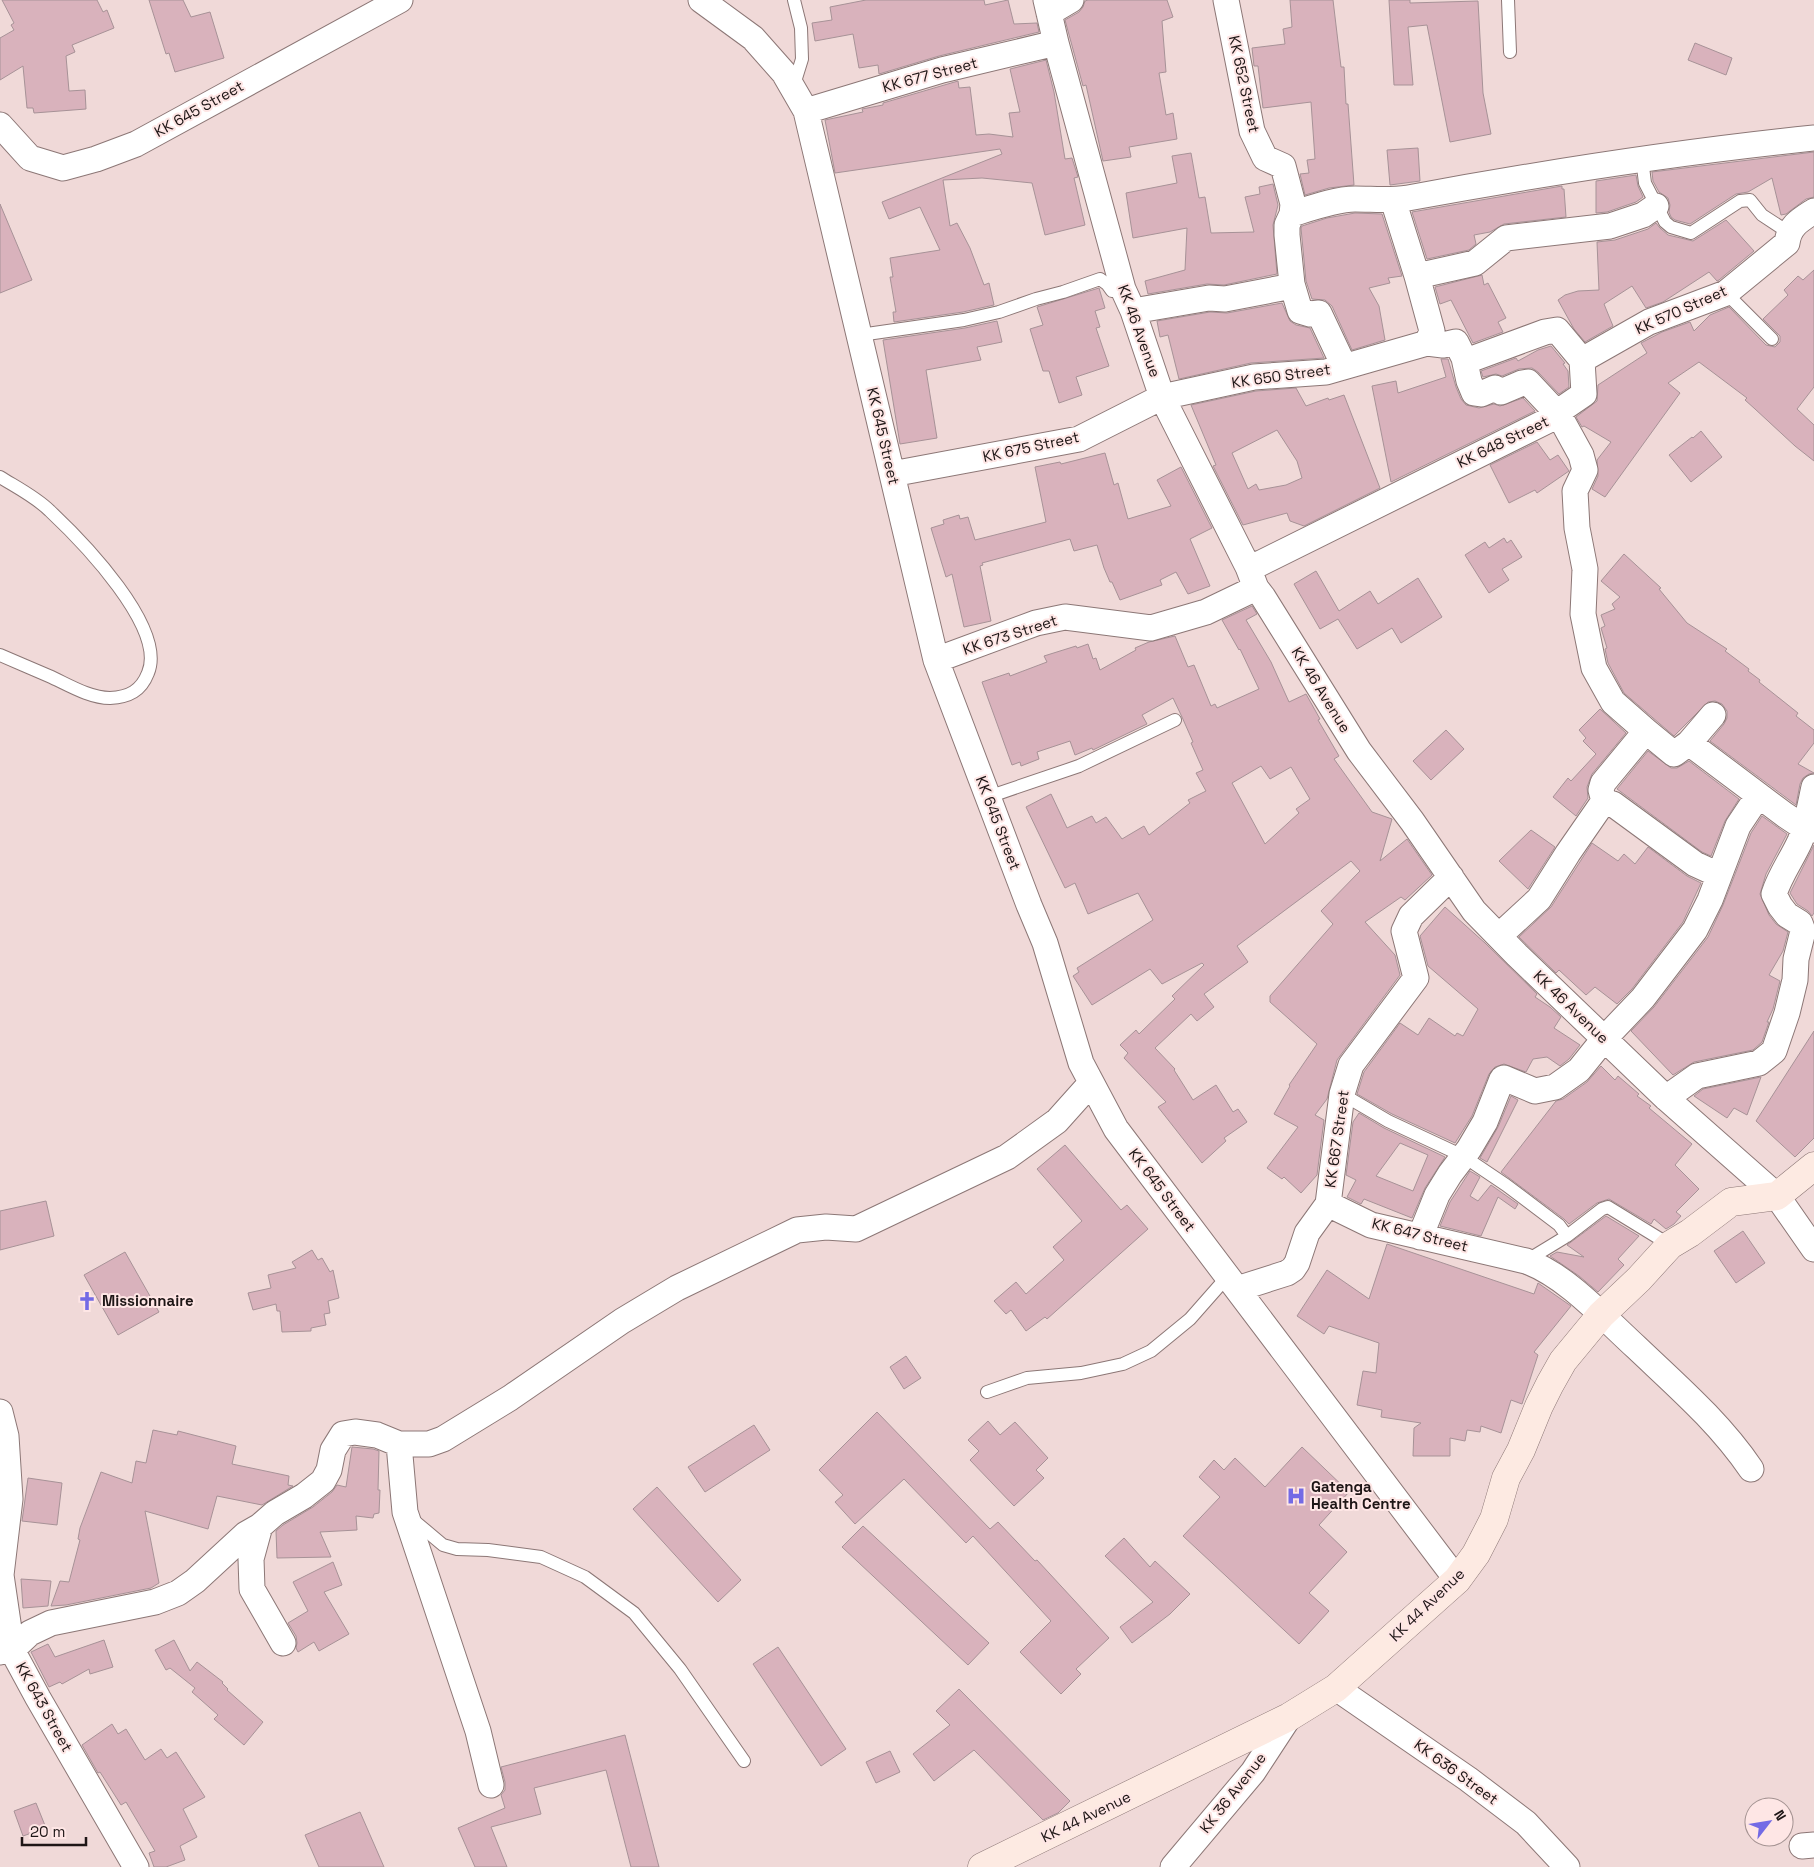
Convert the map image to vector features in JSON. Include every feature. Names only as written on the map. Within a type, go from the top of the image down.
[{"type":"main road","points":[[1777,1196],[1814,1166]]},
{"type":"main road","name":"KK 44 Avenue","points":[[982,1867],[1289,1717],[1336,1688],[1457,1580],[1476,1554],[1494,1519],[1506,1478],[1521,1450],[1550,1384],[1564,1361],[1601,1315],[1670,1245],[1690,1233],[1731,1202],[1777,1196]]},
{"type":"street","name":"KK 645 Street","points":[[0,125],[30,158],[63,168],[96,159],[136,144],[400,0]]},
{"type":"street","name":"KK 645 Street","points":[[702,0],[753,38],[784,73],[806,110],[936,660],[1044,943],[1081,1063],[1116,1129],[1457,1580]]},
{"type":"street","points":[[1048,7],[1071,0]]},
{"type":"street","name":"KK 652 Street","points":[[1226,0],[1252,131],[1265,158],[1283,166],[1293,204],[1292,214],[1287,225],[1292,284],[1300,311],[1310,314],[1319,313],[1344,366]]},
{"type":"street","name":"KK 46 Avenue","points":[[1048,7],[1056,43],[1123,289],[1162,397],[1263,597],[1359,751],[1412,821],[1474,911],[1666,1098],[1777,1196],[1814,1248]]},
{"type":"street","name":"KK 677 Street","points":[[806,110],[942,70],[1056,43]]},
{"type":"street","points":[[1292,214],[1353,199],[1393,200],[1520,177],[1642,159],[1743,145],[1814,138]]},
{"type":"street","points":[[1393,200],[1432,331],[1427,343],[1443,345],[1456,342],[1464,358],[1469,381],[1474,393],[1481,394],[1495,388],[1501,392],[1528,382],[1559,415],[1581,454],[1585,470],[1575,492],[1577,528],[1585,569],[1583,614],[1594,668],[1613,702],[1674,754],[1689,743],[1713,715]]},
{"type":"street","points":[[1417,276],[1476,263],[1506,238],[1610,226],[1643,215],[1656,206]]},
{"type":"street","name":"KK 570 Street","points":[[1582,360],[1649,322],[1726,293],[1787,243],[1788,232],[1794,224],[1814,211]]},
{"type":"street","points":[[1132,311],[1208,298],[1225,299],[1282,288],[1292,284]]},
{"type":"street","points":[[1464,358],[1469,360],[1545,332],[1557,330],[1582,360]]},
{"type":"street","name":"KK 650 Street","points":[[1162,397],[1254,377],[1326,372],[1427,343]]},
{"type":"street","name":"KK 648 Street","points":[[1252,578],[1261,563],[1559,415],[1565,407],[1584,394],[1582,360]]},
{"type":"street","name":"KK 675 Street","points":[[892,474],[1079,439],[1162,397]]},
{"type":"street","name":"KK 673 Street","points":[[936,660],[1036,623],[1065,617],[1151,628],[1206,612],[1252,578]]},
{"type":"street","points":[[1499,936],[1539,899],[1604,801],[1601,790],[1603,783],[1646,731]]},
{"type":"street","points":[[1689,743],[1758,796],[1809,829]]},
{"type":"street","points":[[1666,1098],[1697,1076],[1759,1062],[1774,1051],[1787,1013],[1795,980],[1796,959],[1803,931],[1800,923],[1787,915],[1774,894],[1778,882],[1800,840],[1809,829],[1814,787]]},
{"type":"street","points":[[1420,1237],[1438,1195],[1485,1122],[1504,1078],[1535,1091],[1555,1087],[1579,1070],[1604,1038],[1643,998],[1694,930],[1710,900],[1738,826],[1758,796]]},
{"type":"street","points":[[1604,801],[1613,804],[1695,864],[1719,875]]},
{"type":"street","name":"KK 667 Street","points":[[1328,1204],[1342,1094],[1351,1066],[1416,978],[1404,932],[1411,916],[1450,877]]},
{"type":"street","points":[[6,1651],[30,1633],[51,1623],[155,1602],[178,1593],[195,1581],[246,1534],[260,1526],[275,1513],[304,1496],[323,1481],[329,1470],[333,1450],[343,1434],[355,1432],[377,1435],[399,1444],[429,1444],[443,1439],[510,1398],[622,1321],[677,1288],[798,1230],[826,1227],[856,1230],[1007,1157],[1057,1122],[1091,1083]]},
{"type":"street","points":[[1232,1283],[1287,1273],[1293,1269],[1307,1233],[1328,1204]]},
{"type":"street","name":"KK 647 Street","points":[[1328,1204],[1371,1225],[1526,1261],[1540,1266],[1567,1285],[1601,1315],[1704,1411],[1735,1445],[1751,1469]]},
{"type":"street","name":"KK 643 Street","points":[[0,1412],[6,1436],[10,1499],[1,1575],[6,1651],[38,1698],[136,1867]]},
{"type":"street","points":[[399,1444],[405,1512],[478,1731],[491,1785]]},
{"type":"street","points":[[260,1526],[251,1559],[252,1589],[283,1643]]},
{"type":"street","name":"KK 636 Street","points":[[1336,1688],[1468,1779],[1526,1823],[1567,1867]]},
{"type":"street","name":"KK 36 Avenue","points":[[1173,1867],[1253,1772],[1289,1717]]},
{"type":"lane","points":[[793,88],[802,59],[801,28],[794,0]]},
{"type":"lane","points":[[1508,0],[1510,52]]},
{"type":"lane","points":[[1642,159],[1645,182],[1665,222],[1671,227],[1690,233],[1740,202],[1750,200],[1762,215],[1788,232]]},
{"type":"lane","points":[[860,334],[999,312],[1100,280],[1107,284],[1112,291],[1123,289]]},
{"type":"lane","points":[[1726,293],[1772,339]]},
{"type":"lane","points":[[0,477],[49,509],[114,578],[136,613],[149,642],[152,664],[143,686],[131,694],[109,698],[82,691],[0,655]]},
{"type":"lane","points":[[988,797],[1079,766],[1175,720]]},
{"type":"lane","points":[[1342,1094],[1388,1121],[1463,1156],[1506,1184],[1559,1225],[1567,1236]]},
{"type":"lane","points":[[1526,1261],[1567,1236],[1602,1209],[1608,1208],[1670,1245]]},
{"type":"lane","points":[[987,1392],[1026,1378],[1081,1373],[1123,1364],[1151,1351],[1232,1283]]},
{"type":"lane","points":[[405,1512],[443,1546],[541,1557],[585,1577],[634,1613],[680,1669],[744,1761]]},
{"type":"building","points":[[2,0],[97,0],[103,12],[107,10],[114,28],[72,45],[75,52],[66,56],[69,91],[85,90],[86,109],[34,113],[33,108],[27,108],[23,66],[0,80],[0,38],[14,30],[11,25],[14,23]]},
{"type":"building","points":[[149,0],[183,0],[191,17],[210,12],[224,58],[175,72],[169,53],[166,54]]},
{"type":"building","points":[[866,0],[984,0],[985,5],[1008,0],[1014,24],[1037,23],[1039,32],[939,56],[879,74],[878,65],[859,68],[853,34],[815,41],[812,23],[832,20],[830,7]]},
{"type":"building","points":[[1167,0],[1173,17],[1162,21],[1166,72],[1159,73],[1166,115],[1173,113],[1177,139],[1129,147],[1131,157],[1103,161],[1086,85],[1083,86],[1065,20],[1079,12],[1085,1]]},
{"type":"building","points":[[1290,0],[1333,0],[1341,67],[1344,67],[1354,185],[1329,188],[1305,195],[1300,174],[1309,173],[1307,160],[1315,159],[1311,102],[1263,108],[1258,66],[1254,66],[1252,48],[1285,44],[1283,29],[1292,27]]},
{"type":"building","points":[[1389,0],[1410,0],[1410,3],[1478,1],[1483,93],[1491,134],[1450,142],[1427,25],[1408,27],[1413,85],[1394,85]]},
{"type":"building","points":[[1695,43],[1732,58],[1726,75],[1688,60]]},
{"type":"building","points":[[1046,60],[1054,92],[1065,159],[1072,158],[1078,177],[1074,178],[1085,225],[1045,235],[1032,183],[982,178],[943,180],[950,226],[957,223],[970,248],[984,285],[989,283],[994,305],[963,312],[894,322],[893,312],[896,312],[890,277],[893,277],[890,258],[940,250],[920,207],[889,219],[882,202],[1002,154],[1000,149],[835,173],[825,120],[863,112],[862,109],[883,105],[883,103],[958,81],[959,88],[970,87],[976,135],[989,134],[1013,137],[1009,113],[1020,112],[1010,69]]},
{"type":"building","points":[[1418,148],[1420,181],[1390,185],[1387,150]]},
{"type":"building","points":[[1814,152],[1814,197],[1806,199],[1786,214],[1781,215],[1772,178],[1748,192],[1736,194],[1690,224],[1671,217],[1668,198],[1659,192],[1653,181],[1652,172]]},
{"type":"building","points":[[1191,153],[1199,198],[1205,197],[1211,233],[1254,232],[1245,197],[1260,194],[1259,187],[1273,184],[1278,205],[1273,225],[1277,274],[1224,285],[1207,284],[1148,294],[1145,281],[1185,270],[1187,228],[1133,238],[1126,193],[1177,183],[1172,156]]},
{"type":"building","points":[[1636,175],[1643,197],[1636,202],[1607,212],[1596,213],[1596,181]]},
{"type":"building","points":[[1562,186],[1562,189],[1564,189],[1566,217],[1504,224],[1490,232],[1474,235],[1476,244],[1469,250],[1427,259],[1412,212]]},
{"type":"building","points":[[0,204],[32,280],[0,293]]},
{"type":"building","points":[[1355,213],[1382,214],[1402,276],[1388,278],[1390,283],[1369,288],[1379,306],[1385,340],[1352,350],[1332,306],[1325,300],[1312,299],[1306,281],[1301,228],[1302,226],[1327,218]]},
{"type":"building","points":[[1726,220],[1754,251],[1719,280],[1717,281],[1709,272],[1663,302],[1646,308],[1632,286],[1604,304],[1613,326],[1585,342],[1574,329],[1558,300],[1565,295],[1578,291],[1599,290],[1597,242],[1615,240],[1648,229],[1656,223],[1668,235],[1693,241]]},
{"type":"building","points":[[1814,270],[1814,387],[1797,409],[1814,425],[1814,461],[1745,400],[1747,398],[1699,362],[1668,383],[1680,393],[1605,497],[1592,489],[1598,476],[1597,460],[1611,442],[1584,426],[1582,427],[1576,417],[1597,401],[1598,385],[1647,353],[1641,343],[1662,332],[1690,322],[1694,331],[1710,315],[1729,307],[1766,345],[1775,347],[1780,342],[1780,336],[1763,319],[1788,295],[1784,290],[1798,276],[1803,280]]},
{"type":"building","points":[[1482,275],[1484,285],[1488,283],[1506,318],[1498,322],[1503,332],[1473,343],[1451,300],[1440,304],[1435,287]]},
{"type":"building","points":[[1099,288],[1105,308],[1095,311],[1100,327],[1096,328],[1109,366],[1076,377],[1082,395],[1059,403],[1049,371],[1043,371],[1030,329],[1043,325],[1037,307]]},
{"type":"building","points":[[1282,303],[1290,321],[1296,325],[1310,328],[1324,358],[1251,363],[1179,379],[1168,335],[1160,337],[1157,321],[1210,312],[1227,313]]},
{"type":"building","points":[[997,321],[1002,342],[977,347],[981,360],[926,370],[937,438],[900,444],[883,340],[965,328]]},
{"type":"building","points":[[1551,346],[1565,363],[1563,364],[1568,371],[1569,387],[1559,394],[1532,368],[1519,369],[1502,376],[1496,374],[1483,377],[1481,371],[1516,358],[1518,361],[1538,350]]},
{"type":"building","points":[[1441,359],[1448,359],[1456,387],[1466,405],[1479,408],[1494,404],[1500,406],[1523,398],[1535,411],[1391,482],[1372,386],[1396,381],[1398,393],[1446,377]]},
{"type":"building","points":[[1296,388],[1306,406],[1328,398],[1329,400],[1344,395],[1380,488],[1304,526],[1290,521],[1287,513],[1243,525],[1213,466],[1216,465],[1191,405],[1256,391]],"holes":[[[1277,430],[1297,461],[1302,478],[1286,485],[1259,490],[1256,484],[1248,489],[1232,453]]]},
{"type":"building","points":[[1701,431],[1722,457],[1691,482],[1669,455]]},
{"type":"building","points":[[1537,442],[1550,460],[1558,455],[1569,471],[1537,493],[1535,490],[1509,503],[1490,465]]},
{"type":"building","points":[[1105,453],[1114,485],[1118,483],[1128,519],[1171,506],[1157,480],[1181,467],[1212,528],[1190,539],[1210,586],[1188,594],[1176,572],[1160,580],[1162,585],[1120,600],[1104,568],[1097,545],[1074,551],[1070,539],[982,563],[983,565],[980,566],[991,621],[964,627],[952,574],[946,577],[931,528],[944,524],[943,520],[959,515],[960,519],[968,517],[975,540],[1046,522],[1035,467],[1060,462],[1061,464]]},
{"type":"building","points":[[1504,538],[1507,543],[1511,540],[1522,557],[1502,569],[1509,580],[1489,593],[1465,555],[1485,542],[1489,548]]},
{"type":"building","points":[[1624,554],[1661,588],[1659,589],[1687,623],[1727,649],[1725,651],[1749,669],[1748,671],[1760,680],[1759,682],[1798,713],[1796,716],[1814,730],[1814,743],[1798,764],[1814,773],[1803,778],[1796,805],[1710,741],[1727,718],[1727,711],[1722,704],[1715,701],[1708,702],[1674,736],[1624,693],[1608,663],[1605,649],[1607,648],[1601,628],[1605,626],[1601,615],[1615,609],[1612,604],[1620,597],[1601,581]]},
{"type":"building","points":[[1316,571],[1339,611],[1370,591],[1378,604],[1418,578],[1442,617],[1401,643],[1392,628],[1357,649],[1338,619],[1320,629],[1294,584]]},
{"type":"building","points":[[1252,606],[1257,614],[1246,620],[1271,662],[1289,702],[1306,694],[1320,719],[1318,720],[1339,756],[1334,759],[1372,812],[1392,819],[1380,861],[1407,839],[1432,875],[1405,900],[1401,897],[1365,922],[1395,955],[1400,975],[1337,1060],[1327,1099],[1315,1115],[1324,1120],[1317,1175],[1301,1193],[1284,1177],[1282,1179],[1267,1168],[1298,1127],[1274,1114],[1289,1085],[1317,1044],[1270,1002],[1270,996],[1333,924],[1321,911],[1360,871],[1351,861],[1237,946],[1248,962],[1204,994],[1214,1007],[1197,1021],[1191,1014],[1155,1048],[1175,1069],[1193,1100],[1216,1085],[1233,1112],[1238,1109],[1247,1122],[1224,1138],[1226,1141],[1202,1163],[1158,1107],[1166,1102],[1124,1058],[1128,1053],[1120,1045],[1136,1030],[1139,1034],[1175,999],[1172,996],[1204,965],[1202,963],[1162,984],[1150,969],[1092,1005],[1073,976],[1079,972],[1077,968],[1153,920],[1138,893],[1088,914],[1075,883],[1065,888],[1026,807],[1051,794],[1067,828],[1092,816],[1096,823],[1106,817],[1122,839],[1144,826],[1149,835],[1190,803],[1188,800],[1206,791],[1196,773],[1203,770],[1182,717],[1173,698],[1142,715],[1147,724],[1093,750],[1092,748],[1075,755],[1070,741],[1037,752],[1039,759],[1021,766],[1020,762],[1012,765],[982,682],[1009,673],[1010,676],[1047,662],[1044,656],[1088,644],[1093,659],[1096,658],[1100,670],[1136,650],[1135,648],[1149,642],[1175,636],[1188,667],[1194,665],[1211,706],[1215,704],[1217,708],[1259,689],[1240,649],[1222,620]],"holes":[[[1261,766],[1270,779],[1291,767],[1310,799],[1296,809],[1299,813],[1265,844],[1232,783]]]},
{"type":"building","points":[[1600,709],[1626,733],[1592,774],[1587,787],[1588,798],[1576,816],[1553,797],[1568,778],[1571,781],[1596,754],[1583,741],[1586,738],[1579,730]]},
{"type":"building","points":[[1446,730],[1464,749],[1431,780],[1413,761]]},
{"type":"building","points":[[1648,751],[1671,768],[1677,768],[1689,761],[1739,799],[1725,821],[1711,856],[1702,852],[1617,789]]},
{"type":"building","points":[[1762,816],[1787,834],[1766,874],[1760,894],[1769,915],[1776,924],[1788,932],[1783,951],[1769,975],[1780,981],[1773,1009],[1767,1022],[1769,1022],[1762,1042],[1753,1050],[1694,1062],[1673,1075],[1631,1031],[1654,1007],[1708,937],[1723,905],[1751,833]]},
{"type":"building","points":[[1531,830],[1555,847],[1528,889],[1499,861]]},
{"type":"building","points":[[1592,843],[1618,861],[1624,854],[1635,864],[1648,847],[1687,876],[1701,883],[1683,922],[1632,989],[1617,1004],[1595,987],[1586,995],[1559,970],[1556,973],[1519,937],[1551,907]]},
{"type":"building","points":[[1814,845],[1814,913],[1812,916],[1797,904],[1790,893]]},
{"type":"building","points":[[1445,907],[1537,994],[1535,997],[1561,1017],[1554,1028],[1580,1045],[1569,1059],[1560,1066],[1547,1057],[1533,1059],[1526,1072],[1504,1064],[1495,1067],[1489,1074],[1472,1116],[1455,1143],[1392,1114],[1357,1094],[1364,1072],[1400,1023],[1418,1035],[1429,1018],[1455,1036],[1457,1033],[1463,1036],[1478,1009],[1428,966],[1420,936]]},
{"type":"building","points":[[1814,1031],[1814,1138],[1795,1157],[1756,1121]]},
{"type":"building","points":[[1601,1066],[1615,1080],[1618,1076],[1639,1094],[1637,1096],[1651,1106],[1649,1108],[1692,1144],[1675,1165],[1699,1189],[1676,1212],[1681,1216],[1666,1229],[1654,1219],[1651,1224],[1609,1199],[1597,1203],[1569,1224],[1501,1172],[1556,1101],[1563,1099],[1587,1082]]},
{"type":"building","points":[[1761,1077],[1747,1115],[1734,1108],[1727,1118],[1694,1096],[1703,1089]]},
{"type":"building","points":[[1511,1096],[1518,1100],[1487,1162],[1480,1158],[1498,1127]]},
{"type":"building","points":[[1359,1113],[1384,1128],[1445,1157],[1425,1188],[1412,1218],[1364,1199],[1361,1204],[1347,1197],[1356,1180],[1346,1175],[1353,1122]],"holes":[[[1400,1143],[1428,1155],[1413,1191],[1376,1176]]]},
{"type":"building","points":[[1065,1145],[1121,1210],[1127,1205],[1148,1229],[1047,1319],[1045,1317],[1026,1331],[1011,1310],[1006,1314],[994,1301],[1016,1282],[1026,1294],[1064,1260],[1053,1247],[1082,1221],[1037,1169]]},
{"type":"building","points":[[1470,1171],[1480,1177],[1470,1196],[1478,1201],[1491,1185],[1518,1204],[1515,1209],[1498,1197],[1481,1236],[1440,1226],[1450,1202]]},
{"type":"building","points":[[46,1201],[54,1236],[0,1250],[0,1211]]},
{"type":"building","points":[[1606,1216],[1639,1236],[1618,1259],[1624,1265],[1598,1292],[1550,1256],[1557,1252],[1584,1257],[1567,1245]]},
{"type":"building","points":[[1743,1231],[1765,1263],[1736,1283],[1714,1251]]},
{"type":"building","points":[[1387,1244],[1534,1294],[1538,1283],[1571,1306],[1534,1352],[1538,1355],[1522,1404],[1511,1400],[1501,1433],[1481,1426],[1480,1432],[1467,1430],[1465,1441],[1450,1438],[1450,1456],[1413,1456],[1414,1428],[1421,1423],[1381,1417],[1382,1410],[1357,1405],[1363,1371],[1376,1373],[1379,1343],[1329,1326],[1324,1334],[1297,1316],[1327,1270],[1369,1299]]},
{"type":"building","points":[[312,1250],[318,1260],[322,1258],[330,1272],[333,1270],[339,1298],[328,1301],[330,1313],[324,1314],[326,1325],[311,1328],[311,1331],[282,1332],[280,1311],[277,1311],[276,1304],[253,1310],[248,1293],[271,1288],[268,1275],[296,1268],[292,1262]]},
{"type":"building","points":[[125,1252],[159,1312],[118,1335],[84,1275]]},
{"type":"building","points":[[906,1356],[921,1378],[904,1389],[890,1367]]},
{"type":"building","points":[[877,1412],[990,1529],[998,1522],[1035,1561],[1037,1560],[1109,1638],[1076,1669],[1081,1674],[1061,1694],[1020,1652],[1051,1621],[973,1536],[966,1543],[904,1479],[855,1524],[835,1502],[843,1495],[819,1470]]},
{"type":"building","points":[[988,1421],[1000,1435],[1015,1422],[1048,1458],[1036,1470],[1044,1478],[1014,1506],[970,1460],[979,1451],[968,1440]]},
{"type":"building","points":[[754,1425],[770,1450],[705,1492],[688,1467]]},
{"type":"building","points":[[153,1430],[177,1435],[178,1431],[236,1446],[232,1464],[289,1476],[288,1485],[293,1486],[262,1505],[217,1496],[208,1529],[145,1511],[159,1583],[151,1588],[66,1605],[51,1606],[60,1581],[69,1582],[80,1540],[78,1539],[80,1528],[101,1472],[132,1483],[136,1461],[146,1463]]},
{"type":"building","points":[[352,1447],[379,1451],[379,1513],[374,1514],[373,1518],[356,1516],[357,1530],[320,1532],[331,1557],[277,1558],[276,1531],[313,1507],[332,1492],[337,1485],[346,1487]]},
{"type":"building","points":[[1302,1447],[1349,1492],[1319,1525],[1347,1552],[1309,1593],[1329,1611],[1299,1644],[1183,1536],[1220,1497],[1199,1477],[1214,1460],[1224,1470],[1235,1458],[1265,1487]]},
{"type":"building","points":[[28,1478],[62,1483],[57,1525],[22,1521]]},
{"type":"building","points":[[657,1487],[741,1580],[718,1602],[633,1509]]},
{"type":"building","points":[[863,1526],[989,1643],[968,1665],[842,1547]]},
{"type":"building","points":[[1124,1538],[1150,1567],[1155,1561],[1190,1594],[1170,1614],[1132,1643],[1120,1627],[1153,1602],[1105,1556]]},
{"type":"building","points":[[333,1562],[342,1585],[324,1592],[349,1634],[319,1651],[314,1642],[298,1652],[296,1636],[288,1623],[308,1611],[293,1582]]},
{"type":"building","points":[[21,1579],[51,1581],[48,1606],[23,1608]]},
{"type":"building","points":[[104,1640],[113,1667],[90,1674],[89,1669],[62,1684],[60,1682],[49,1687],[31,1652],[48,1644],[55,1657]]},
{"type":"building","points":[[174,1640],[190,1671],[197,1662],[223,1682],[227,1690],[263,1722],[244,1745],[214,1719],[218,1715],[192,1692],[195,1688],[170,1668],[166,1670],[155,1650]]},
{"type":"building","points":[[778,1647],[846,1749],[821,1766],[753,1664]]},
{"type":"building","points":[[959,1689],[1070,1801],[1058,1813],[1043,1820],[974,1750],[934,1781],[913,1754],[950,1725],[936,1711]]},
{"type":"building","points":[[112,1724],[118,1734],[126,1729],[145,1760],[161,1749],[167,1758],[176,1752],[205,1797],[183,1809],[197,1837],[180,1846],[185,1860],[166,1867],[154,1867],[149,1853],[155,1851],[126,1802],[121,1805],[100,1772],[98,1773],[82,1745]]},
{"type":"building","points":[[625,1735],[659,1867],[631,1867],[606,1770],[534,1788],[541,1814],[491,1827],[507,1867],[475,1867],[458,1828],[505,1808],[501,1795],[505,1790],[505,1782],[501,1767]]},
{"type":"building","points":[[890,1751],[900,1772],[876,1783],[866,1762]]},
{"type":"building","points":[[36,1803],[46,1828],[23,1836],[14,1811]]},
{"type":"building","points":[[360,1812],[384,1867],[319,1867],[305,1835]]},
{"type":"place","name":"Missionnaire","points":[[87,1301]]},
{"type":"place","name":"Gatenga Health Centre","points":[[1296,1496]]}]
